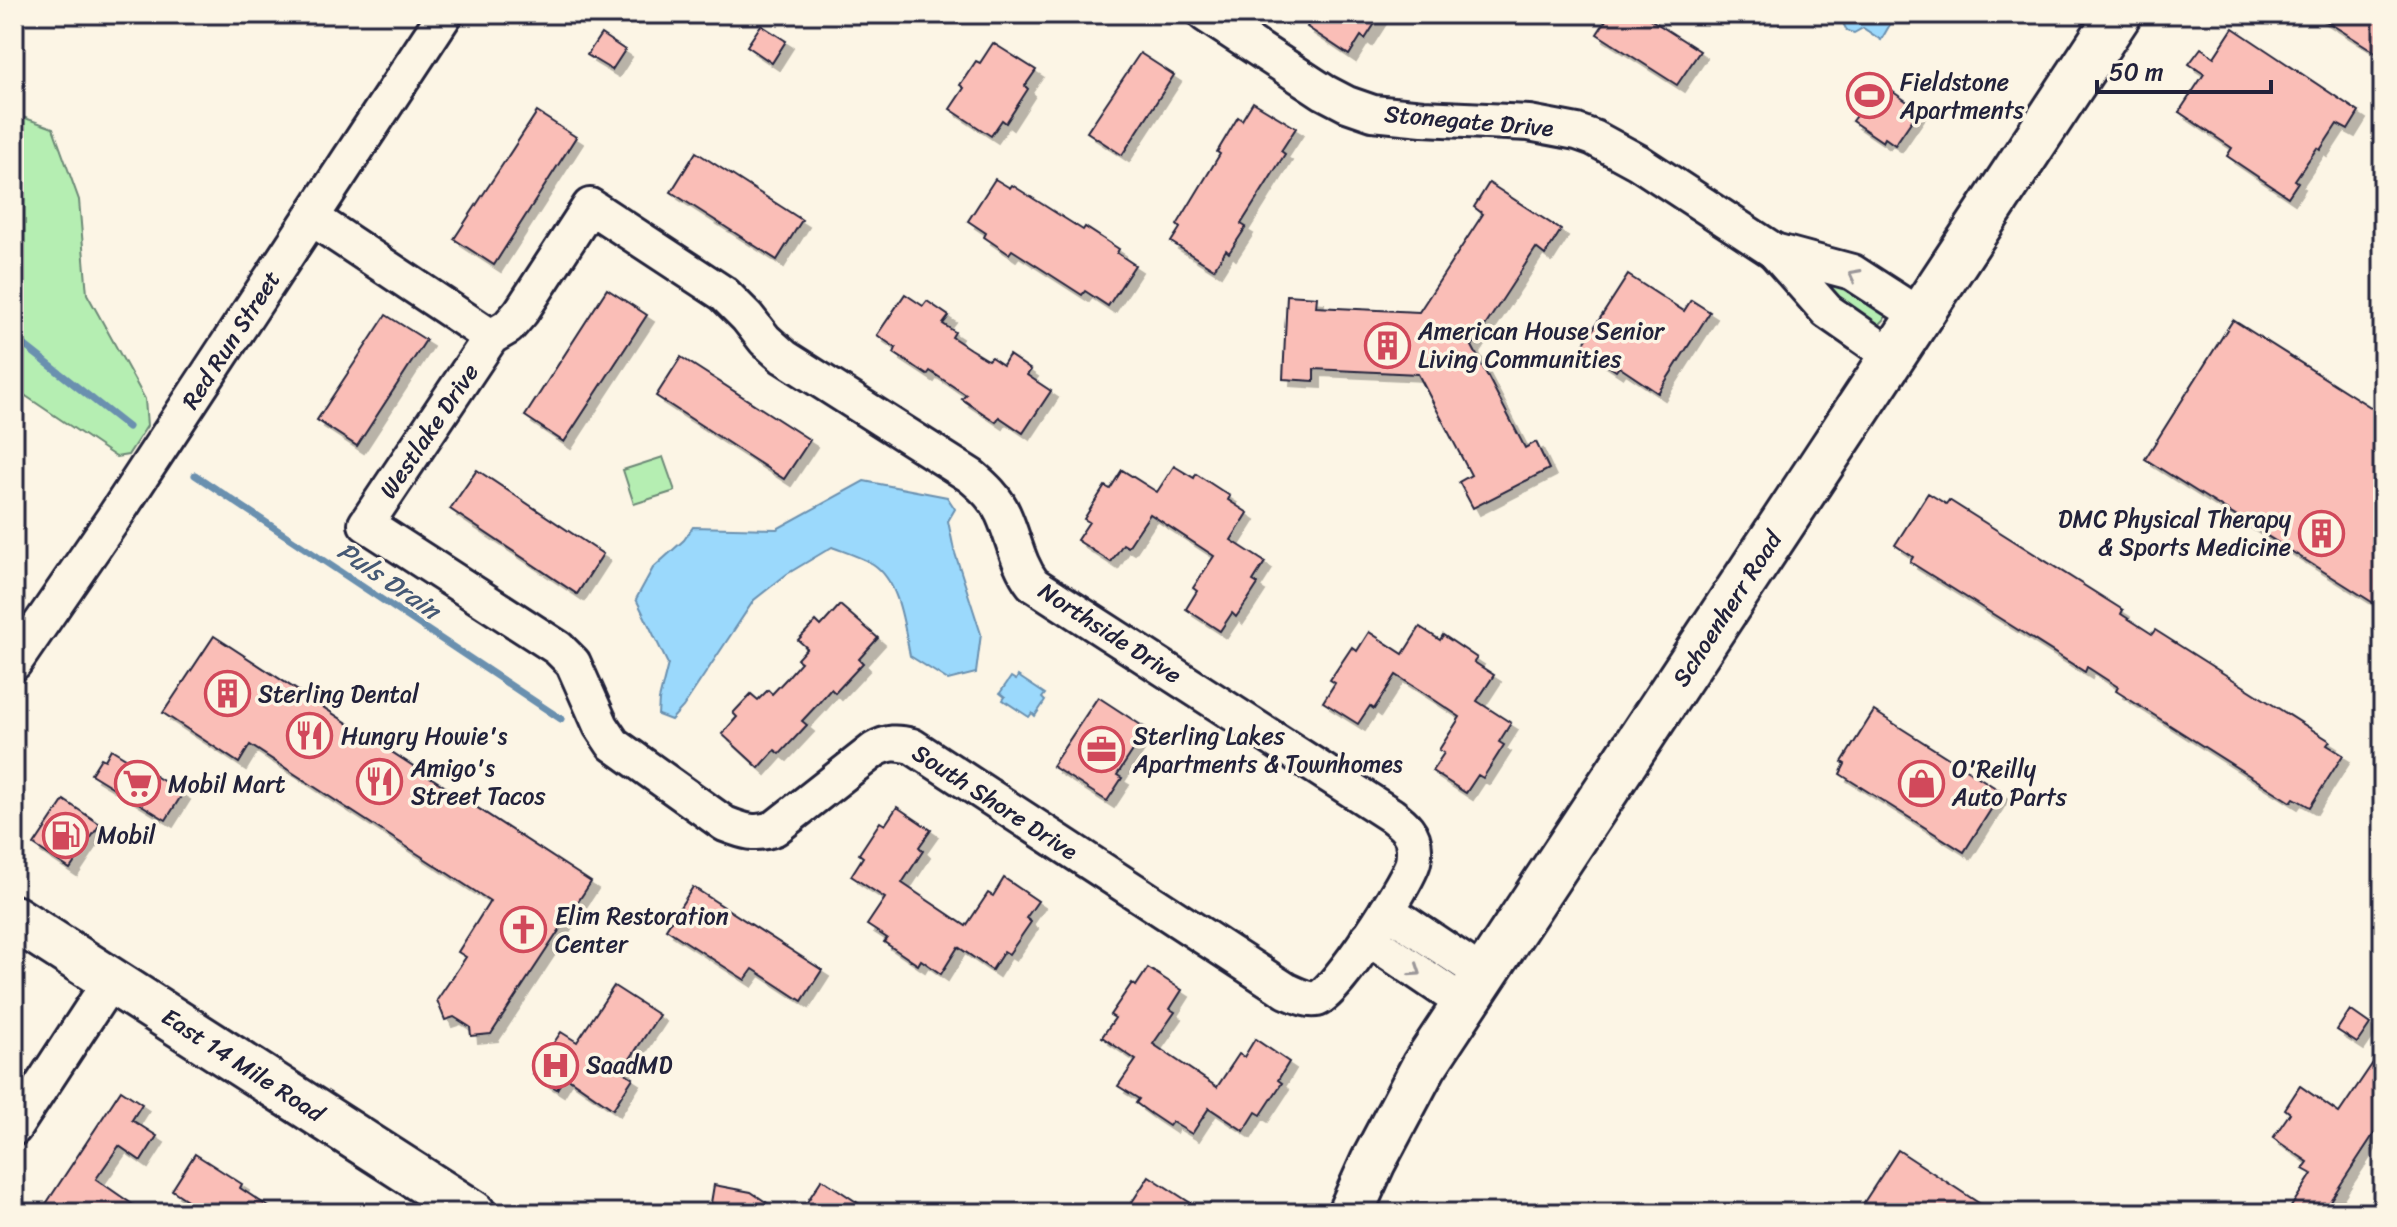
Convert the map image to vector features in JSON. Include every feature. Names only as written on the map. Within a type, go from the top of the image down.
[{"type":"main road","name":"Schoenherr Road","points":[[1350,1213],[1424,1066],[2119,14]]},
{"type":"main road","name":"East 14 Mile Road","points":[[14,918],[473,1213]]},
{"type":"street","name":"Red Run Street","points":[[14,663],[113,519],[445,14]]},
{"type":"street","name":"Stonegate Drive","points":[[1205,14],[1324,92],[1373,113],[1529,123],[1594,138],[1638,162],[1774,251],[1827,311],[1893,357]]},
{"type":"street","name":"Westlake Drive","points":[[366,524],[491,337],[508,327],[521,312],[590,206]]},
{"type":"street","name":"Northside Drive","points":[[590,206],[724,294],[784,357],[971,476],[995,500],[1004,515],[1024,571],[1033,584],[1407,827],[1414,846],[1413,863],[1377,924]]},
{"type":"street","name":"Westlake Drive","points":[[312,218],[491,337]]},
{"type":"street","name":"Stonegate Drive","points":[[1774,251],[1852,272],[1920,316]]},
{"type":"street","name":"South Shore Drive","points":[[366,524],[558,648],[573,663],[601,726],[613,744],[725,824],[746,832],[762,833],[775,828],[874,750],[896,742],[912,746],[1287,991],[1303,998],[1317,999],[1325,994],[1339,980],[1377,924]]},
{"type":"street","points":[[1377,924],[1474,990]]},
{"type":"street","points":[[14,1128],[111,980]]},
{"type":"green space","points":[[14,114],[53,128],[79,200],[87,294],[145,399],[147,426],[128,455],[116,457],[14,388]]},
{"type":"green space","points":[[1812,275],[1844,279],[1887,313],[1884,320],[1877,327],[1869,326]]},
{"type":"green space","points":[[663,457],[675,491],[634,504],[623,470]]},
{"type":"water","points":[[1881,14],[1892,21],[1881,40],[1863,28],[1854,33],[1847,31],[1844,18],[1840,15]]},
{"type":"water","points":[[864,481],[947,497],[955,509],[948,521],[954,550],[981,634],[976,673],[948,680],[910,656],[895,593],[882,572],[873,564],[832,547],[787,574],[754,600],[683,707],[671,720],[658,715],[668,664],[636,599],[653,568],[684,540],[693,527],[777,529]]},
{"type":"water","points":[[1018,676],[1045,694],[1042,698],[1045,701],[1035,716],[1032,713],[1029,717],[1003,700],[1005,697],[1000,693],[1011,677],[1016,680]]},
{"type":"building","points":[[1315,14],[1381,14],[1365,39],[1361,36],[1349,55],[1307,27]]},
{"type":"building","points":[[1610,14],[1642,14],[1700,51],[1677,85],[1597,34]]},
{"type":"building","points":[[2315,14],[2383,14],[2383,57]]},
{"type":"building","points":[[761,25],[786,41],[772,63],[747,46]]},
{"type":"building","points":[[2233,28],[2359,112],[2348,130],[2337,124],[2295,180],[2298,182],[2288,197],[2227,156],[2232,148],[2179,112],[2204,74],[2189,64],[2201,48],[2214,57]]},
{"type":"building","points":[[601,34],[625,50],[612,70],[587,55]]},
{"type":"building","points":[[993,43],[1036,70],[1006,123],[1002,120],[991,136],[950,109],[964,88],[960,85]]},
{"type":"building","points":[[1140,53],[1174,75],[1122,155],[1087,132]]},
{"type":"building","points":[[1870,76],[1919,110],[1895,145],[1885,138],[1883,142],[1852,121],[1861,109],[1851,102]]},
{"type":"building","points":[[1253,102],[1296,128],[1281,151],[1285,154],[1241,224],[1246,227],[1214,269],[1171,242],[1180,228],[1177,225],[1220,154],[1217,152],[1238,117],[1242,120]]},
{"type":"building","points":[[537,112],[576,137],[494,265],[454,239]]},
{"type":"building","points":[[696,152],[802,220],[777,260],[671,192]]},
{"type":"building","points":[[995,179],[1010,188],[1012,185],[1083,230],[1085,227],[1119,249],[1117,253],[1135,265],[1108,306],[1085,291],[1082,295],[1012,250],[1009,254],[984,237],[986,233],[968,221]]},
{"type":"building","name":"American House Senior Living Communities","points":[[1489,183],[1561,230],[1545,255],[1536,248],[1472,346],[1525,448],[1536,442],[1549,469],[1473,508],[1459,482],[1471,475],[1418,374],[1314,369],[1314,381],[1283,379],[1287,295],[1317,297],[1316,307],[1419,312],[1483,214],[1474,207]]},
{"type":"building","points":[[1628,275],[1684,311],[1691,300],[1710,312],[1658,393],[1619,367],[1616,371],[1581,348]]},
{"type":"building","points":[[607,289],[647,315],[564,442],[525,416]]},
{"type":"building","points":[[905,294],[923,306],[927,301],[949,316],[943,324],[955,332],[952,337],[970,349],[1003,365],[1009,355],[1031,370],[1027,375],[1051,391],[1023,433],[999,417],[996,422],[962,399],[966,395],[930,371],[927,375],[894,353],[896,348],[877,335]]},
{"type":"building","points":[[386,315],[426,340],[357,446],[317,420]]},
{"type":"building","name":"DMC Physical Therapy & Sports Medicine","points":[[2233,320],[2383,415],[2383,609],[2145,459]]},
{"type":"building","points":[[681,357],[810,440],[784,479],[656,396]]},
{"type":"building","points":[[1174,466],[1194,478],[1196,474],[1230,496],[1228,500],[1248,513],[1231,540],[1265,562],[1253,581],[1258,584],[1247,601],[1236,617],[1232,613],[1220,631],[1186,609],[1197,591],[1193,588],[1214,556],[1150,514],[1128,547],[1123,544],[1111,562],[1077,540],[1089,522],[1084,519],[1094,503],[1105,486],[1110,489],[1122,470],[1157,492]]},
{"type":"building","points":[[477,470],[603,554],[577,594],[450,509]]},
{"type":"building","points":[[1928,493],[1946,504],[1949,500],[2123,610],[2121,614],[2152,634],[2155,630],[2330,741],[2327,745],[2343,755],[2310,807],[2294,798],[2291,802],[2116,691],[2118,687],[2087,667],[2085,672],[1910,562],[1913,557],[1895,545]]},
{"type":"building","points":[[840,605],[878,638],[859,659],[863,663],[835,693],[831,689],[802,721],[807,725],[780,754],[775,750],[759,768],[722,734],[737,717],[733,713],[751,694],[758,700],[768,690],[772,694],[787,678],[801,662],[797,659],[807,648],[798,640],[816,621],[821,626]]},
{"type":"building","points":[[1420,627],[1440,640],[1443,635],[1477,658],[1474,662],[1494,675],[1477,701],[1511,723],[1499,742],[1504,745],[1483,778],[1478,775],[1466,793],[1432,771],[1444,753],[1439,750],[1460,717],[1396,675],[1374,709],[1370,706],[1358,724],[1323,702],[1335,683],[1330,680],[1352,647],[1357,651],[1369,632],[1403,654]]},
{"type":"building","points":[[214,636],[591,882],[491,1034],[471,1036],[470,1027],[454,1017],[445,1020],[437,1000],[466,957],[458,952],[490,901],[250,745],[239,763],[163,713]]},
{"type":"building","name":"Sterling Lakes Apartments & Townhomes","points":[[1098,697],[1147,729],[1117,775],[1122,778],[1107,801],[1052,766]]},
{"type":"building","name":"O'Reilly Auto Parts","points":[[1874,711],[2002,792],[1964,852],[1840,774],[1845,764],[1842,762]]},
{"type":"building","name":"Mobil Mart","points":[[111,749],[183,793],[166,820],[91,774]]},
{"type":"building","points":[[64,800],[100,824],[70,869],[34,845]]},
{"type":"building","points":[[897,807],[931,830],[919,847],[923,851],[902,883],[966,926],[988,893],[993,896],[1004,878],[1038,901],[1026,918],[1031,922],[1009,954],[1004,951],[992,970],[958,947],[941,974],[921,960],[918,965],[884,942],[887,938],[867,925],[885,898],[851,876],[863,857],[859,854],[880,822],[885,825]]},
{"type":"building","points":[[693,887],[822,970],[802,1001],[753,969],[745,980],[666,929]]},
{"type":"building","points":[[1148,968],[1182,990],[1170,1009],[1175,1012],[1153,1044],[1217,1087],[1239,1054],[1244,1057],[1255,1039],[1289,1062],[1278,1080],[1282,1083],[1261,1115],[1256,1112],[1244,1131],[1209,1108],[1192,1134],[1172,1122],[1169,1126],[1136,1103],[1139,1099],[1118,1086],[1136,1060],[1102,1037],[1115,1018],[1110,1015],[1132,983],[1136,986]]},
{"type":"building","points":[[614,986],[659,1015],[622,1071],[633,1078],[613,1109],[565,1076],[557,1089],[533,1074],[561,1032],[577,1042]]},
{"type":"building","points":[[2350,1010],[2370,1024],[2357,1043],[2337,1030]]},
{"type":"building","points":[[2383,1048],[2383,1120],[2322,1213],[2287,1213],[2312,1174],[2303,1169],[2308,1162],[2273,1138],[2290,1113],[2285,1109],[2300,1086],[2339,1113]]},
{"type":"building","points":[[121,1090],[142,1104],[132,1120],[157,1136],[141,1161],[119,1146],[96,1179],[145,1213],[40,1213]]},
{"type":"building","points":[[1898,1150],[1994,1213],[1857,1213]]},
{"type":"building","points":[[195,1154],[242,1184],[240,1188],[278,1213],[207,1213],[172,1190]]},
{"type":"building","points":[[1149,1176],[1206,1213],[1125,1213]]},
{"type":"building","points":[[822,1179],[873,1213],[800,1213]]},
{"type":"building","points":[[714,1185],[751,1192],[782,1213],[745,1213],[711,1203]]},
{"type":"waterway","name":"Puls Drain","points":[[14,337],[128,427]]},
{"type":"waterway","name":"Puls Drain","points":[[195,475],[561,719]]},
{"type":"place","name":"Fieldstone Apartments","points":[[1869,96]]},
{"type":"place","name":"American House Senior Living Communities","points":[[1387,345]]},
{"type":"place","name":"DMC Physical Therapy & Sports Medicine","points":[[2322,533]]},
{"type":"place","name":"Sterling Dental","points":[[227,694]]},
{"type":"place","name":"Hungry Howie's","points":[[310,736]]},
{"type":"place","name":"Sterling Lakes Apartments & Townhomes","points":[[1102,750]]},
{"type":"place","name":"Amigo's Street Tacos","points":[[380,782]]},
{"type":"place","name":"O'Reilly Auto Parts","points":[[1921,783]]},
{"type":"place","name":"Mobil Mart","points":[[137,784]]},
{"type":"place","name":"Mobil","points":[[66,835]]},
{"type":"place","name":"Elim Restoration Center","points":[[524,930]]},
{"type":"place","name":"SaadMD","points":[[555,1065]]}]
